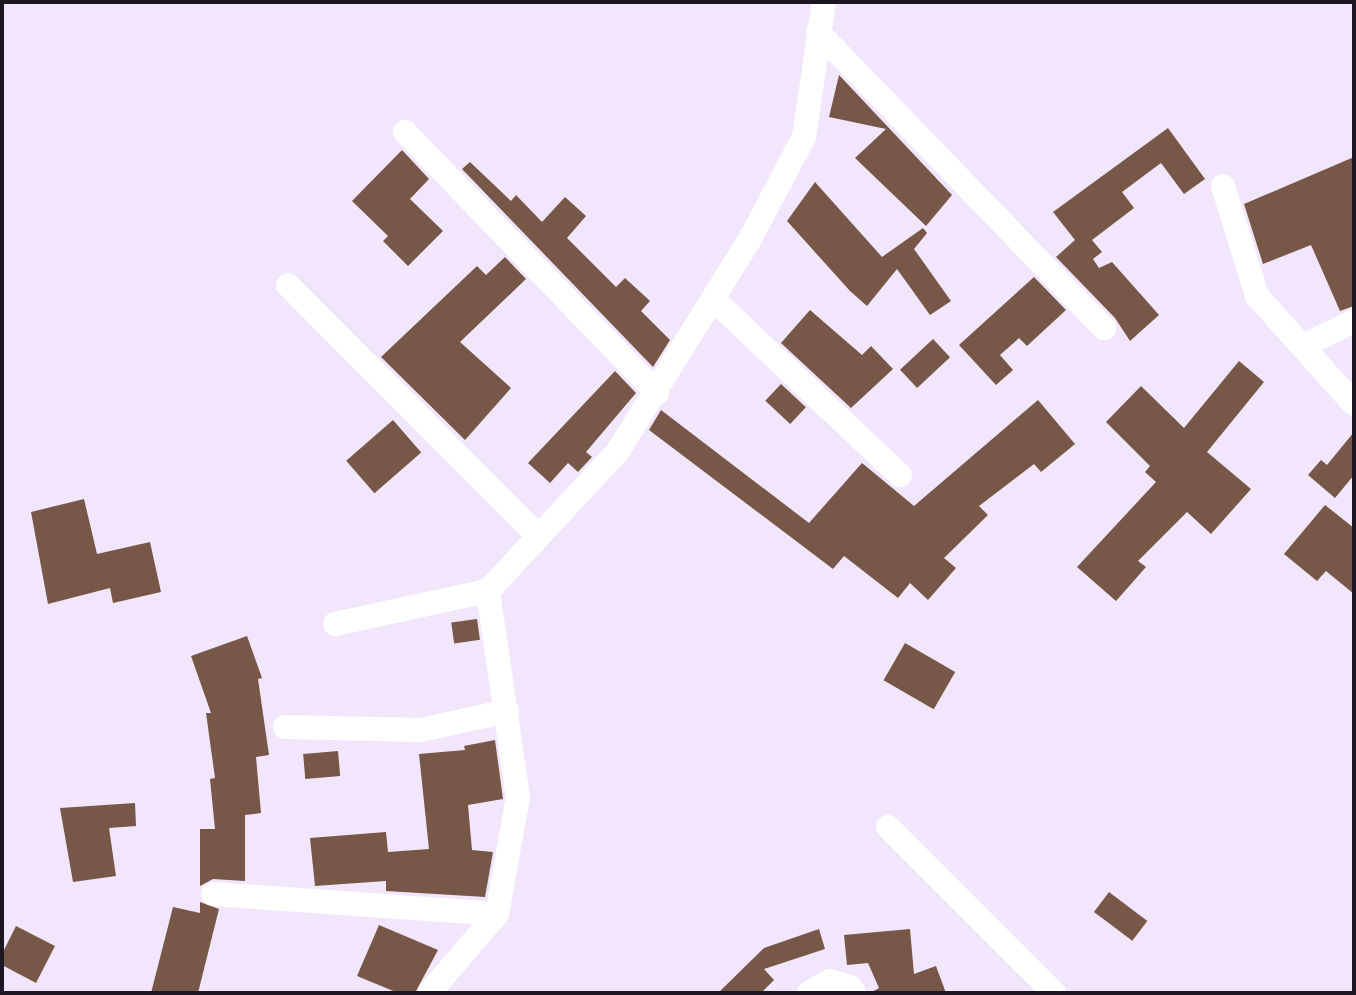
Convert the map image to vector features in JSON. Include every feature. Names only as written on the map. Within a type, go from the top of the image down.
[{"type":"street","points":[[335,624],[488,591],[618,452],[713,299],[804,137],[824,2]]},
{"type":"street","points":[[818,32],[1104,328]]},
{"type":"street","points":[[405,132],[657,393]]},
{"type":"street","points":[[1223,186],[1257,296],[1354,404]]},
{"type":"street","points":[[288,285],[537,536]]},
{"type":"street","points":[[713,299],[900,475]]},
{"type":"street","points":[[1303,346],[1354,321]]},
{"type":"street","points":[[429,993],[497,914],[518,797],[488,591]]},
{"type":"street","points":[[285,727],[421,730],[507,711]]},
{"type":"street","points":[[888,827],[1054,993]]},
{"type":"street","points":[[213,894],[497,914]]},
{"type":"street","points":[[809,993],[830,981],[850,987],[854,993]]},
{"type":"building","points":[[839,75],[952,195],[926,226],[855,158],[886,129],[829,117]]},
{"type":"building","points":[[1168,128],[1205,179],[1184,194],[1161,163],[1122,192],[1134,208],[1092,240],[1102,252],[1093,259],[1099,268],[1112,262],[1159,315],[1130,341],[1115,318],[1056,257],[1075,240],[1053,212]]},
{"type":"building","points":[[402,150],[429,179],[410,199],[443,231],[408,266],[383,241],[388,236],[352,201]]},
{"type":"building","points":[[1354,157],[1354,306],[1340,311],[1311,245],[1263,264],[1244,204]]},
{"type":"building","points":[[470,162],[511,201],[516,195],[542,222],[565,197],[586,216],[567,238],[616,287],[625,278],[650,301],[641,311],[670,340],[653,367],[462,169]]},
{"type":"building","points":[[815,182],[882,257],[923,228],[927,233],[914,249],[951,301],[930,315],[897,269],[867,306],[787,221]]},
{"type":"building","points":[[505,257],[526,279],[460,342],[511,388],[465,440],[381,357],[477,266],[486,275]]},
{"type":"building","points":[[1034,277],[1066,310],[1027,346],[1019,338],[1000,355],[1013,370],[996,385],[959,345]]},
{"type":"building","points":[[810,310],[862,355],[871,346],[893,369],[851,408],[781,343]]},
{"type":"building","points":[[933,339],[950,357],[917,388],[900,370]]},
{"type":"building","points":[[1239,361],[1264,382],[1207,452],[1251,489],[1211,534],[1187,512],[1138,561],[1146,567],[1116,601],[1077,567],[1156,482],[1145,472],[1150,466],[1106,422],[1141,386],[1184,428]]},
{"type":"building","points":[[615,371],[636,393],[586,452],[592,457],[578,472],[568,463],[550,483],[528,463]]},
{"type":"building","points":[[781,384],[806,407],[790,424],[765,401]]},
{"type":"building","points":[[1038,400],[1075,444],[1041,472],[1034,464],[979,506],[988,515],[944,558],[956,568],[928,600],[910,583],[898,598],[844,556],[833,569],[649,430],[661,410],[809,523],[862,463],[914,506]]},
{"type":"building","points":[[393,420],[421,452],[374,493],[346,461]]},
{"type":"building","points":[[1354,432],[1354,475],[1335,498],[1308,475],[1321,460],[1327,465]]},
{"type":"building","points":[[84,499],[97,554],[150,542],[161,592],[113,603],[110,588],[48,604],[31,512]]},
{"type":"building","points":[[1325,505],[1354,528],[1354,594],[1326,571],[1317,581],[1284,554]]},
{"type":"building","points":[[477,619],[480,640],[454,643],[451,623]]},
{"type":"building","points":[[247,636],[262,678],[258,679],[269,755],[256,757],[261,813],[245,815],[245,881],[213,879],[200,886],[200,829],[215,829],[210,779],[215,778],[206,713],[211,713],[191,656]]},
{"type":"building","points":[[905,643],[955,672],[934,709],[884,680]]},
{"type":"building","points":[[495,740],[503,799],[468,805],[472,850],[493,852],[485,897],[386,891],[386,881],[315,886],[310,838],[386,832],[388,852],[429,849],[419,754],[465,750],[464,746]]},
{"type":"building","points":[[338,751],[340,776],[305,779],[303,754]]},
{"type":"building","points":[[135,803],[136,826],[109,828],[116,876],[73,882],[60,808]]},
{"type":"building","points":[[1109,892],[1147,921],[1132,941],[1094,912]]},
{"type":"building","points":[[200,902],[219,909],[198,993],[151,993],[173,907],[200,913]]},
{"type":"building","points":[[379,925],[438,950],[415,993],[398,993],[357,976]]},
{"type":"building","points":[[16,926],[55,946],[36,983],[2,965],[2,954]]},
{"type":"building","points":[[819,929],[825,949],[764,969],[774,980],[761,993],[718,993],[764,948]]},
{"type":"building","points":[[910,929],[914,974],[936,966],[946,993],[870,993],[879,988],[868,963],[847,965],[844,935]]}]
